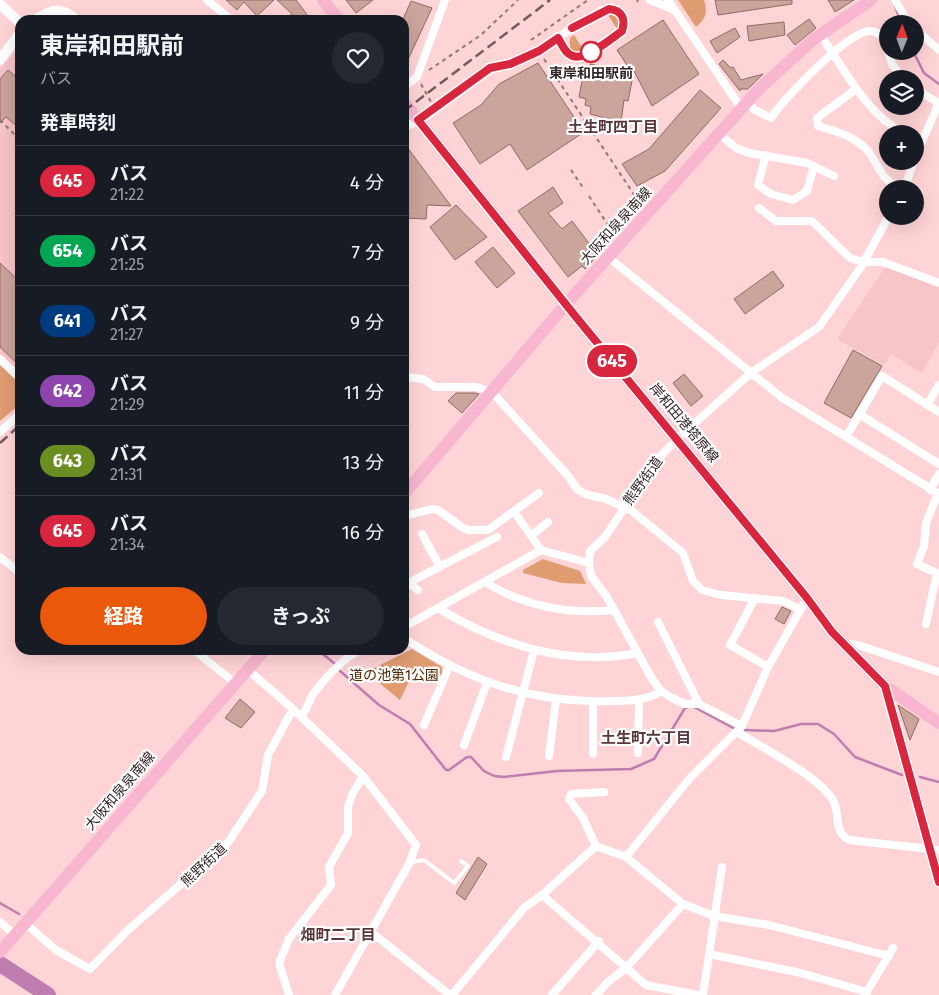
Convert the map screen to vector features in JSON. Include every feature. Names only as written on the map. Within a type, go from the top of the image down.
[{"type":"main road","points":[[323,0],[335,15]]},
{"type":"main road","name":"大阪和泉泉南線","points":[[409,488],[566,304],[648,215],[744,105],[791,58],[855,4],[871,0]]},
{"type":"main road","name":"岸和田港塔原線","points":[[409,108],[566,304],[678,438],[841,643],[885,686],[939,723]]},
{"type":"main road","name":"大阪和泉泉南線","points":[[2,949],[261,655]]},
{"type":"street","points":[[207,0],[225,15]]},
{"type":"street","points":[[409,83],[416,78],[444,0]]},
{"type":"street","points":[[650,0],[674,10]]},
{"type":"street","points":[[668,0],[744,105],[771,118],[806,76],[833,53],[865,32],[879,33]]},
{"type":"street","points":[[895,0],[904,15]]},
{"type":"street","points":[[0,4],[15,18]]},
{"type":"street","points":[[45,15],[56,9],[63,10],[70,15]]},
{"type":"street","points":[[409,124],[418,120],[490,68],[510,64],[539,51],[558,38],[602,10],[614,10],[624,18],[622,31],[583,57],[573,57],[567,52],[558,38]]},
{"type":"street","points":[[820,34],[856,89],[892,125]]},
{"type":"street","points":[[924,37],[939,50]]},
{"type":"street","points":[[0,60],[15,40]]},
{"type":"street","points":[[856,89],[817,118],[818,126],[845,135],[857,142],[876,162],[884,180]]},
{"type":"street","points":[[924,94],[939,103],[924,129]]},
{"type":"street","points":[[718,133],[736,148],[750,153],[814,166],[834,176]]},
{"type":"street","points":[[766,155],[758,185],[771,194],[793,200],[807,191],[814,166]]},
{"type":"street","points":[[759,208],[776,221],[812,221],[850,258],[864,262],[883,262],[939,282]]},
{"type":"street","name":"熊野街道","points":[[589,563],[590,551],[605,537],[655,462],[678,438],[752,372],[819,327],[864,262],[884,225]]},
{"type":"street","points":[[608,257],[781,397],[936,492]]},
{"type":"street","points":[[0,359],[15,373]]},
{"type":"street","points":[[846,437],[882,376],[939,412]]},
{"type":"street","points":[[409,378],[423,379],[435,387],[476,387],[492,392],[569,477],[577,489],[585,494],[606,499],[632,511],[683,553],[694,581],[702,590],[721,595],[784,601],[801,610]]},
{"type":"street","points":[[927,404],[939,385]]},
{"type":"street","points":[[860,414],[939,464]]},
{"type":"street","points":[[0,432],[15,418]]},
{"type":"street","points":[[926,624],[938,574],[917,564],[924,546],[926,522],[936,492],[939,474]]},
{"type":"street","points":[[409,515],[432,509],[438,510],[463,528],[482,531],[494,527],[539,493]]},
{"type":"street","points":[[514,512],[542,550],[589,563],[591,576],[614,610],[637,653],[661,691],[684,704],[699,704],[740,729],[816,781],[834,802],[837,825],[844,837],[849,840],[934,849]]},
{"type":"street","points":[[531,536],[548,522]]},
{"type":"street","points":[[422,534],[440,566]]},
{"type":"street","points":[[409,580],[497,537]]},
{"type":"street","points":[[409,624],[542,550]]},
{"type":"street","points":[[0,557],[15,569]]},
{"type":"street","points":[[485,582],[516,598],[551,607],[587,611],[614,610]]},
{"type":"street","points":[[409,583],[418,590]]},
{"type":"street","points":[[755,598],[730,645],[768,667]]},
{"type":"street","points":[[626,857],[690,778],[740,729],[768,667],[807,598]]},
{"type":"street","points":[[438,608],[483,633],[534,650],[593,656],[637,653]]},
{"type":"street","points":[[658,622],[699,704]]},
{"type":"street","points":[[409,641],[449,667],[486,683],[523,694],[556,700],[593,702],[639,699],[654,696],[661,691]]},
{"type":"street","points":[[841,643],[858,645],[939,672]]},
{"type":"street","points":[[506,757],[534,650]]},
{"type":"street","points":[[200,655],[235,683]]},
{"type":"street","points":[[301,717],[307,709],[313,694],[351,655]]},
{"type":"street","points":[[424,725],[449,667]]},
{"type":"street","points":[[248,669],[363,776],[416,845],[410,862],[335,995]]},
{"type":"street","points":[[464,745],[486,683]]},
{"type":"street","points":[[885,686],[934,849],[939,882]]},
{"type":"street","points":[[638,753],[639,699]]},
{"type":"street","points":[[549,756],[556,700]]},
{"type":"street","points":[[593,702],[593,754]]},
{"type":"street","name":"熊野街道","points":[[25,923],[56,950],[90,968],[129,929],[227,844],[262,791],[268,755],[293,709]]},
{"type":"street","points":[[289,995],[279,963],[289,939],[332,885],[329,867],[348,833],[348,807],[352,794],[363,776]]},
{"type":"street","points":[[604,792],[571,794],[569,799],[583,818],[596,846],[626,857],[683,904],[714,916],[794,930],[889,956]]},
{"type":"street","points":[[370,930],[451,995],[524,908],[542,895],[596,846]]},
{"type":"street","points":[[704,995],[722,866]]},
{"type":"street","points":[[542,895],[646,985],[698,995]]},
{"type":"street","points":[[596,995],[608,982],[626,968],[683,904]]},
{"type":"street","points":[[0,922],[14,935]]},
{"type":"street","points":[[552,995],[598,942]]},
{"type":"street","points":[[709,954],[802,973],[866,993],[893,948]]},
{"type":"street","points":[[648,995],[654,987]]},
{"type":"lane","points":[[410,862],[424,860],[454,883],[468,866],[461,861]]},
{"type":"path","points":[[431,102],[416,78],[481,35],[518,0]]},
{"type":"path","points":[[531,40],[588,0]]},
{"type":"path","points":[[539,51],[648,215]]},
{"type":"path","points":[[0,120],[15,135]]},
{"type":"path","points":[[571,170],[584,189]]},
{"type":"path","points":[[589,196],[612,231]]},
{"type":"shaded area","points":[[15,52],[15,367],[0,353],[0,68]]},
{"type":"shaded area","points":[[886,266],[939,286],[939,342],[922,373],[891,354],[884,365],[837,339]]},
{"type":"green space","points":[[678,0],[704,0],[705,15],[696,27]]},
{"type":"green space","points":[[608,15],[619,17],[620,23],[617,29]]},
{"type":"green space","points":[[574,35],[584,51],[573,52],[570,48],[570,38]]},
{"type":"green space","points":[[0,365],[15,379],[15,408],[0,421]]},
{"type":"green space","points":[[543,559],[580,571],[586,584],[562,583],[523,573],[523,570]]},
{"type":"green space","name":"道の池第1公園","points":[[412,649],[442,667],[442,676],[439,674],[437,676],[416,667],[400,700],[366,672],[400,655],[409,655],[409,650]]},
{"type":"building","points":[[226,0],[274,0],[258,15],[244,2],[237,10]]},
{"type":"building","points":[[277,0],[296,0],[307,15],[291,15],[292,14]]},
{"type":"building","points":[[346,0],[373,0],[356,13]]},
{"type":"building","points":[[715,0],[792,0],[792,4],[718,15]]},
{"type":"building","points":[[828,0],[854,0],[835,12]]},
{"type":"building","points":[[411,1],[432,8],[409,57],[409,15],[405,15]]},
{"type":"building","points":[[809,19],[816,28],[795,45],[787,35]]},
{"type":"building","points":[[663,20],[699,74],[652,106],[634,71],[628,101],[624,100],[621,122],[590,114],[591,107],[585,105],[586,99],[579,97],[584,70],[589,71],[590,64],[632,73],[617,50]]},
{"type":"building","points":[[784,22],[785,35],[749,41],[747,26]]},
{"type":"building","points":[[735,28],[740,37],[717,53],[710,41]]},
{"type":"building","points":[[723,60],[731,68],[733,67],[741,80],[763,74],[748,89],[740,89],[740,91],[719,64]]},
{"type":"building","points":[[538,63],[584,132],[527,170],[510,144],[480,164],[453,123],[481,105],[499,84]]},
{"type":"building","points":[[8,70],[15,76],[15,125],[6,117],[0,123],[0,79]]},
{"type":"building","points":[[700,90],[721,108],[665,171],[637,186],[622,164],[649,149]]},
{"type":"building","points":[[409,150],[451,206],[427,205],[426,219],[409,218]]},
{"type":"building","points":[[553,187],[563,203],[548,213],[562,229],[572,221],[598,255],[585,269],[582,266],[568,277],[518,211]]},
{"type":"building","points":[[456,205],[487,237],[455,260],[430,227]]},
{"type":"building","points":[[493,247],[515,273],[497,288],[475,262]]},
{"type":"building","points":[[0,263],[15,277],[15,361],[0,347]]},
{"type":"building","points":[[773,271],[784,286],[745,314],[734,299]]},
{"type":"building","points":[[853,350],[882,366],[851,418],[824,403]]},
{"type":"building","points":[[684,374],[703,396],[691,406],[673,383]]},
{"type":"building","points":[[456,393],[479,394],[462,413],[448,401]]},
{"type":"building","points":[[782,607],[791,611],[784,624],[775,619]]},
{"type":"building","points":[[240,699],[255,712],[241,728],[225,718]]},
{"type":"building","points":[[898,705],[919,719],[910,740]]},
{"type":"building","points":[[478,857],[487,864],[465,900],[456,893]]},
{"type":"waterway","points":[[895,6],[898,15]]},
{"type":"waterway","points":[[918,60],[924,73],[939,84]]},
{"type":"waterway","points":[[324,655],[335,664]]},
{"type":"waterway","points":[[340,671],[379,705],[410,724],[446,770],[449,770],[467,757],[471,757],[484,771],[494,776],[504,777],[557,771],[631,769],[654,759],[685,708],[688,707]]},
{"type":"waterway","points":[[694,707],[735,729]]},
{"type":"waterway","points":[[745,730],[774,731],[801,724],[818,724],[834,734],[855,757],[902,775]]},
{"type":"waterway","points":[[920,777],[939,782]]},
{"type":"waterway","points":[[0,903],[19,914]]},
{"type":"waterway","points":[[0,964],[48,995]]},
{"type":"railway","points":[[409,107],[550,0]]},
{"type":"railway","points":[[0,443],[15,430]]},
{"type":"bus line","name":"645","points":[[572,28],[602,10],[614,10],[624,18],[622,31],[583,57],[573,57],[567,52],[558,38],[539,51],[510,64],[490,68],[418,120],[576,317],[678,438],[807,598],[832,632],[850,653],[885,686],[939,882]]},
{"type":"place","name":"東岸和田駅前","points":[[591,52]]},
{"type":"district","name":"土生町四丁目","points":[[613,127]]},
{"type":"district","name":"土生町六丁目","points":[[646,738]]},
{"type":"district","name":"畑町二丁目","points":[[338,935]]}]
